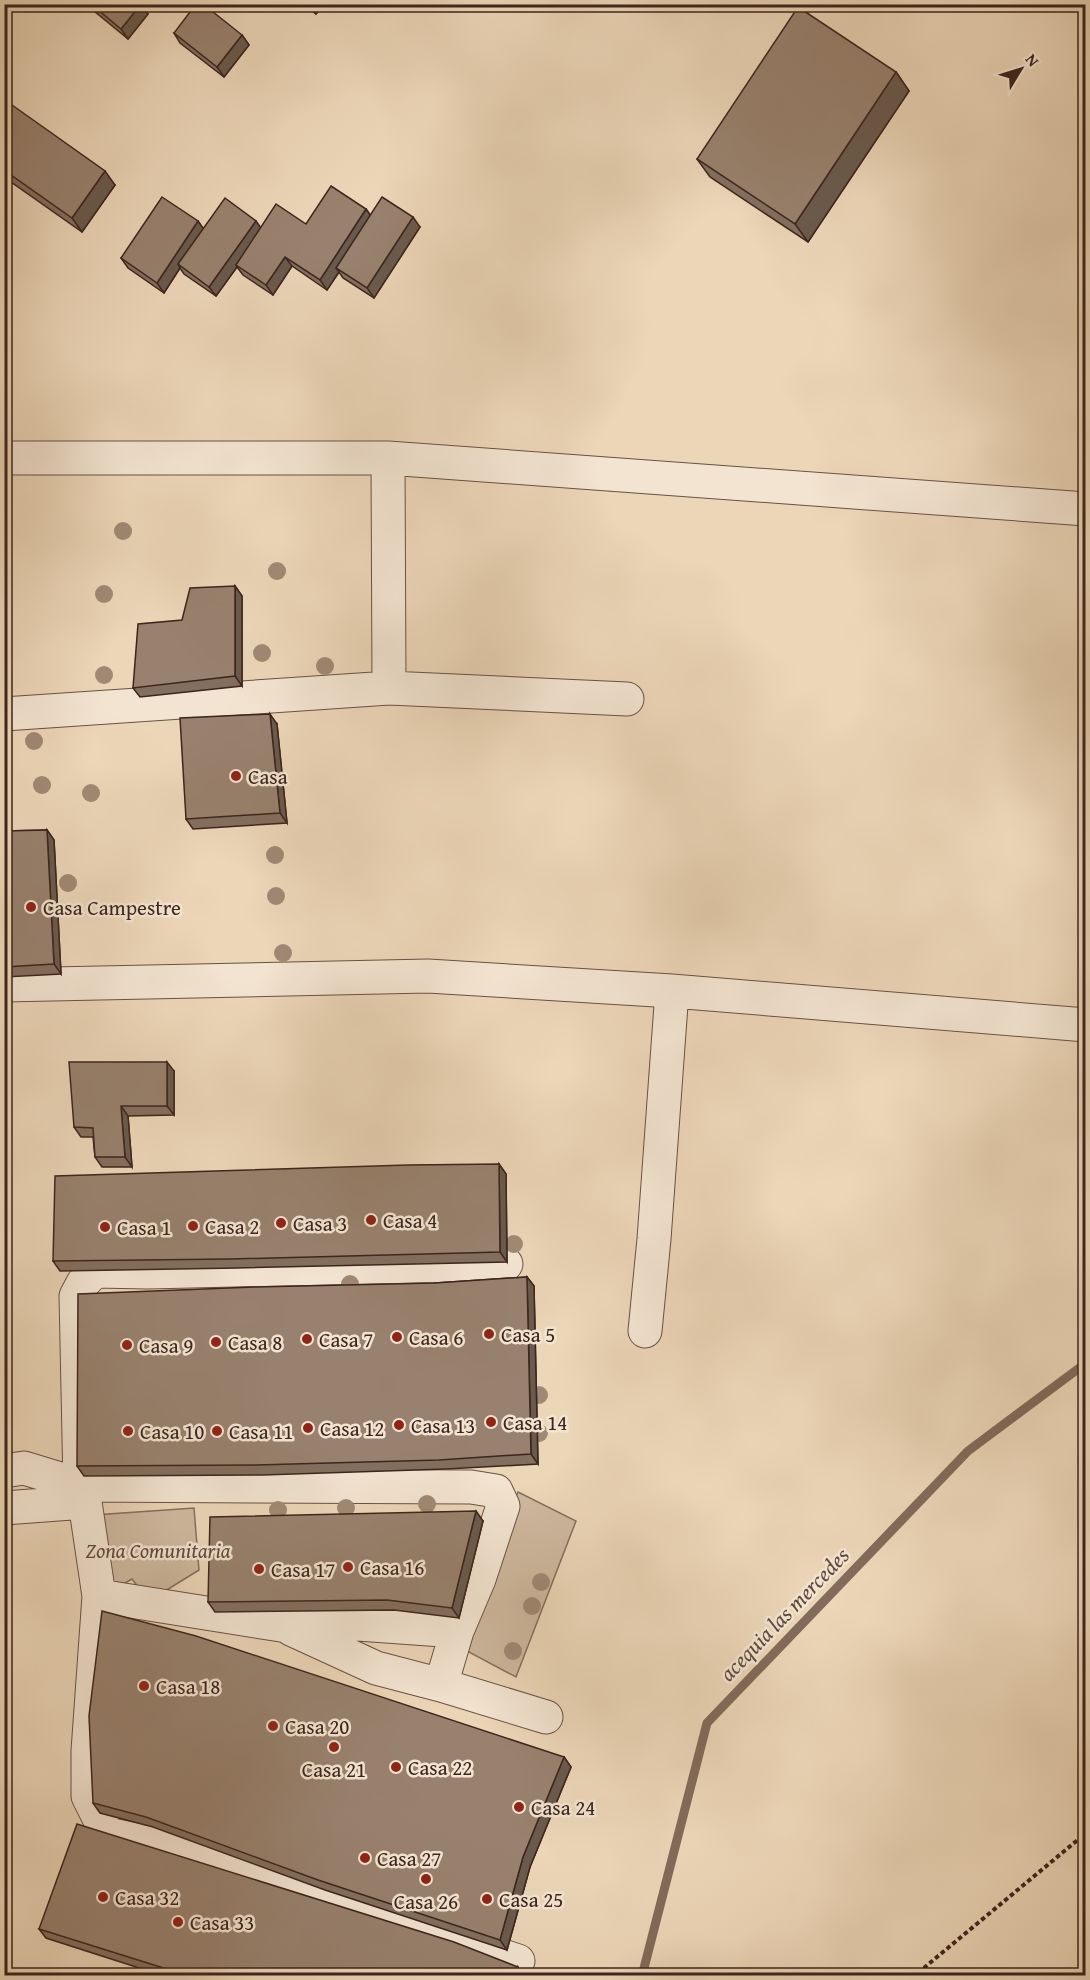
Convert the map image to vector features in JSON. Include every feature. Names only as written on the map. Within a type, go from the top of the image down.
[{"type":"street","points":[[4,458],[388,458],[1086,509]]},
{"type":"street","points":[[388,458],[389,688]]},
{"type":"street","points":[[4,714],[389,688],[627,699]]},
{"type":"street","points":[[4,985],[428,976],[672,991],[1086,1025]]},
{"type":"street","points":[[645,1331],[672,991]]},
{"type":"street","points":[[506,1264],[148,1272],[95,1271],[83,1282],[76,1296],[83,1493],[99,1596],[88,1751],[88,1796],[107,1834],[215,1860],[518,1961]]},
{"type":"street","points":[[4,1471],[24,1467],[83,1493]]},
{"type":"street","points":[[4,1508],[83,1493],[471,1487],[496,1491],[503,1506],[479,1579],[457,1631],[441,1684]]},
{"type":"street","points":[[99,1596],[281,1625],[358,1624],[457,1631]]},
{"type":"street","points":[[281,1625],[376,1668],[441,1684],[546,1717]]},
{"type":"path","points":[[923,1976],[925,1967],[1086,1833]]},
{"type":"green space","points":[[518,1492],[576,1521],[516,1677],[450,1642]]},
{"type":"green space","name":"Zona Comunitaria","points":[[194,1508],[199,1570],[149,1601],[132,1579],[109,1592],[94,1515]]},
{"type":"building","points":[[91,4],[141,4],[121,29]]},
{"type":"building","points":[[196,4],[203,4],[242,35],[217,67],[174,33]]},
{"type":"building","points":[[798,7],[896,72],[795,224],[697,159]]},
{"type":"building","points":[[12,105],[105,171],[72,218],[4,170],[4,115]]},
{"type":"building","points":[[331,186],[366,209],[320,280],[285,257],[266,285],[236,265],[276,204],[306,224]]},
{"type":"building","points":[[162,197],[198,221],[157,283],[121,258]]},
{"type":"building","points":[[382,197],[413,217],[367,288],[336,268]]},
{"type":"building","points":[[225,198],[256,221],[209,287],[178,264]]},
{"type":"building","points":[[235,586],[235,676],[133,688],[138,624],[182,620],[190,588]]},
{"type":"building","name":"Casa","points":[[270,714],[280,813],[186,819],[180,718]]},
{"type":"building","name":"Casa Campestre","points":[[47,830],[54,964],[4,967],[4,831]]},
{"type":"building","points":[[69,1062],[167,1062],[167,1106],[121,1106],[125,1157],[95,1157],[93,1128],[74,1127]]},
{"type":"building","points":[[499,1164],[500,1252],[53,1261],[55,1176]]},
{"type":"building","points":[[527,1277],[531,1454],[439,1460],[256,1465],[77,1466],[78,1294],[435,1283]]},
{"type":"building","points":[[476,1511],[452,1608],[387,1600],[208,1602],[210,1517]]},
{"type":"building","points":[[102,1611],[196,1636],[564,1757],[523,1857],[500,1940],[318,1880],[146,1817],[93,1803],[89,1716]]},
{"type":"building","points":[[77,1824],[454,1942],[518,1967],[517,1976],[189,1976],[39,1929]]},
{"type":"waterway","name":"acequia las mercedes","points":[[642,1976],[707,1723],[968,1451],[1086,1363]]},
{"type":"place","name":"Casa","points":[[236,776]]},
{"type":"place","name":"Casa Campestre","points":[[31,907]]},
{"type":"place","name":"Casa 4","points":[[371,1220]]},
{"type":"place","name":"Casa 3","points":[[281,1223]]},
{"type":"place","name":"Casa 2","points":[[193,1226]]},
{"type":"place","name":"Casa 1","points":[[105,1227]]},
{"type":"place","name":"Casa 5","points":[[489,1334]]},
{"type":"place","name":"Casa 6","points":[[397,1337]]},
{"type":"place","name":"Casa 7","points":[[307,1339]]},
{"type":"place","name":"Casa 8","points":[[216,1342]]},
{"type":"place","name":"Casa 9","points":[[127,1345]]},
{"type":"place","name":"Casa 14","points":[[491,1422]]},
{"type":"place","name":"Casa 13","points":[[399,1425]]},
{"type":"place","name":"Casa 12","points":[[308,1428]]},
{"type":"place","name":"Casa 10","points":[[128,1431]]},
{"type":"place","name":"Casa 11","points":[[217,1431]]},
{"type":"place","name":"Casa 16","points":[[348,1567]]},
{"type":"place","name":"Casa 17","points":[[259,1569]]},
{"type":"place","name":"Casa 18","points":[[144,1686]]},
{"type":"place","name":"Casa 20","points":[[273,1726]]},
{"type":"place","name":"Casa 21","points":[[334,1747]]},
{"type":"place","name":"Casa 22","points":[[396,1767]]},
{"type":"place","name":"Casa 24","points":[[519,1807]]},
{"type":"place","name":"Casa 27","points":[[365,1858]]},
{"type":"place","name":"Casa 26","points":[[426,1879]]},
{"type":"place","name":"Casa 32","points":[[103,1897]]},
{"type":"place","name":"Casa 25","points":[[487,1899]]},
{"type":"place","name":"Casa 33","points":[[178,1922]]}]
